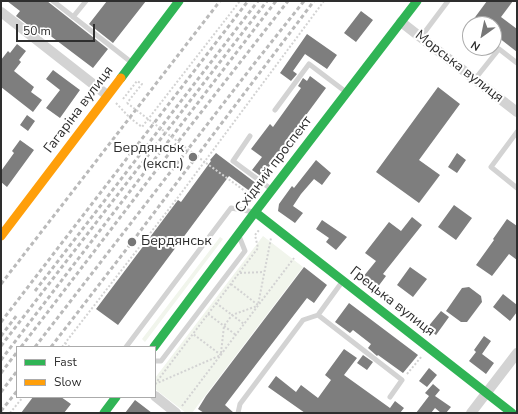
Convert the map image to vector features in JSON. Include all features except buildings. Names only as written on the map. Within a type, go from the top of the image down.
[{"type":"street","name":"Гагаріна вулиця","points":[[1,236],[179,1]]},
{"type":"street","name":"Східний проспект","points":[[155,346],[238,234],[417,1]]},
{"type":"street","points":[[1,12],[107,95]]},
{"type":"street","name":"Морська вулиця","points":[[401,22],[517,112]]},
{"type":"street","name":"Грецька вулиця","points":[[255,212],[512,413]]},
{"type":"street","points":[[471,413],[517,353]]},
{"type":"street","points":[[156,397],[178,411]]},
{"type":"street","points":[[104,413],[115,398]]},
{"type":"lane","points":[[53,1],[132,63]]},
{"type":"lane","points":[[73,17],[86,1]]},
{"type":"lane","points":[[421,37],[448,1]]},
{"type":"lane","points":[[475,79],[499,49],[517,62]]},
{"type":"lane","points":[[275,110],[309,64],[347,92]]},
{"type":"lane","points":[[517,132],[491,167],[517,188]]},
{"type":"lane","points":[[250,136],[233,161],[272,190]]},
{"type":"lane","points":[[127,346],[230,208],[255,212]]},
{"type":"lane","points":[[156,361],[161,361],[245,251],[238,234]]},
{"type":"lane","points":[[238,413],[240,404],[302,320],[318,315],[343,281]]},
{"type":"lane","points":[[318,315],[402,380],[390,397]]},
{"type":"path","points":[[107,95],[130,118],[142,127],[240,1]]},
{"type":"path","points":[[63,346],[178,196],[324,1]]},
{"type":"path","points":[[124,99],[137,81],[142,84],[127,103],[206,164],[236,184]]},
{"type":"path","points":[[258,305],[271,238],[277,242]]},
{"type":"path","points":[[178,411],[302,249]]},
{"type":"path","points":[[240,273],[264,272]]},
{"type":"path","points":[[231,284],[258,305]]},
{"type":"path","points":[[216,303],[244,324]]},
{"type":"path","points":[[221,355],[224,326],[232,315],[258,305]]},
{"type":"path","points":[[208,314],[236,335]]},
{"type":"path","points":[[193,334],[221,355]]},
{"type":"path","points":[[65,343],[69,346]]},
{"type":"path","points":[[402,380],[428,348]]},
{"type":"path","points":[[156,384],[221,355]]},
{"type":"path","points":[[10,413],[21,398]]},
{"type":"shaded area","points":[[263,236],[303,267],[192,413],[186,413],[156,390],[156,377]]},
{"type":"shaded area","points":[[220,237],[223,239],[145,342],[142,339]]},
{"type":"railway","points":[[1,284],[220,1]]},
{"type":"railway","points":[[1,322],[248,1]]},
{"type":"railway","points":[[35,291],[258,1]]},
{"type":"railway","points":[[1,346],[267,1]]},
{"type":"railway","points":[[1,360],[276,1]]},
{"type":"railway","points":[[22,346],[288,1]]},
{"type":"railway","points":[[36,346],[304,1]]},
{"type":"railway","points":[[52,346],[314,1]]},
{"type":"railway","points":[[1,336],[17,315]]},
{"type":"railway","points":[[1,373],[16,353]]},
{"type":"railway","points":[[1,392],[16,372]]},
{"type":"railway","points":[[1,411],[16,392]]},
{"type":"traffic: fast","points":[[121,78],[179,1]]},
{"type":"traffic: fast","points":[[155,346],[255,212],[417,1]]},
{"type":"traffic: fast","points":[[255,212],[512,413]]},
{"type":"traffic: fast","points":[[104,413],[115,398]]},
{"type":"traffic: slow","points":[[1,236],[121,78]]},
{"type":"place","name":"Бердянськ (експ.)","points":[[193,157]]},
{"type":"place","name":"Бердянськ","points":[[132,242]]}]
